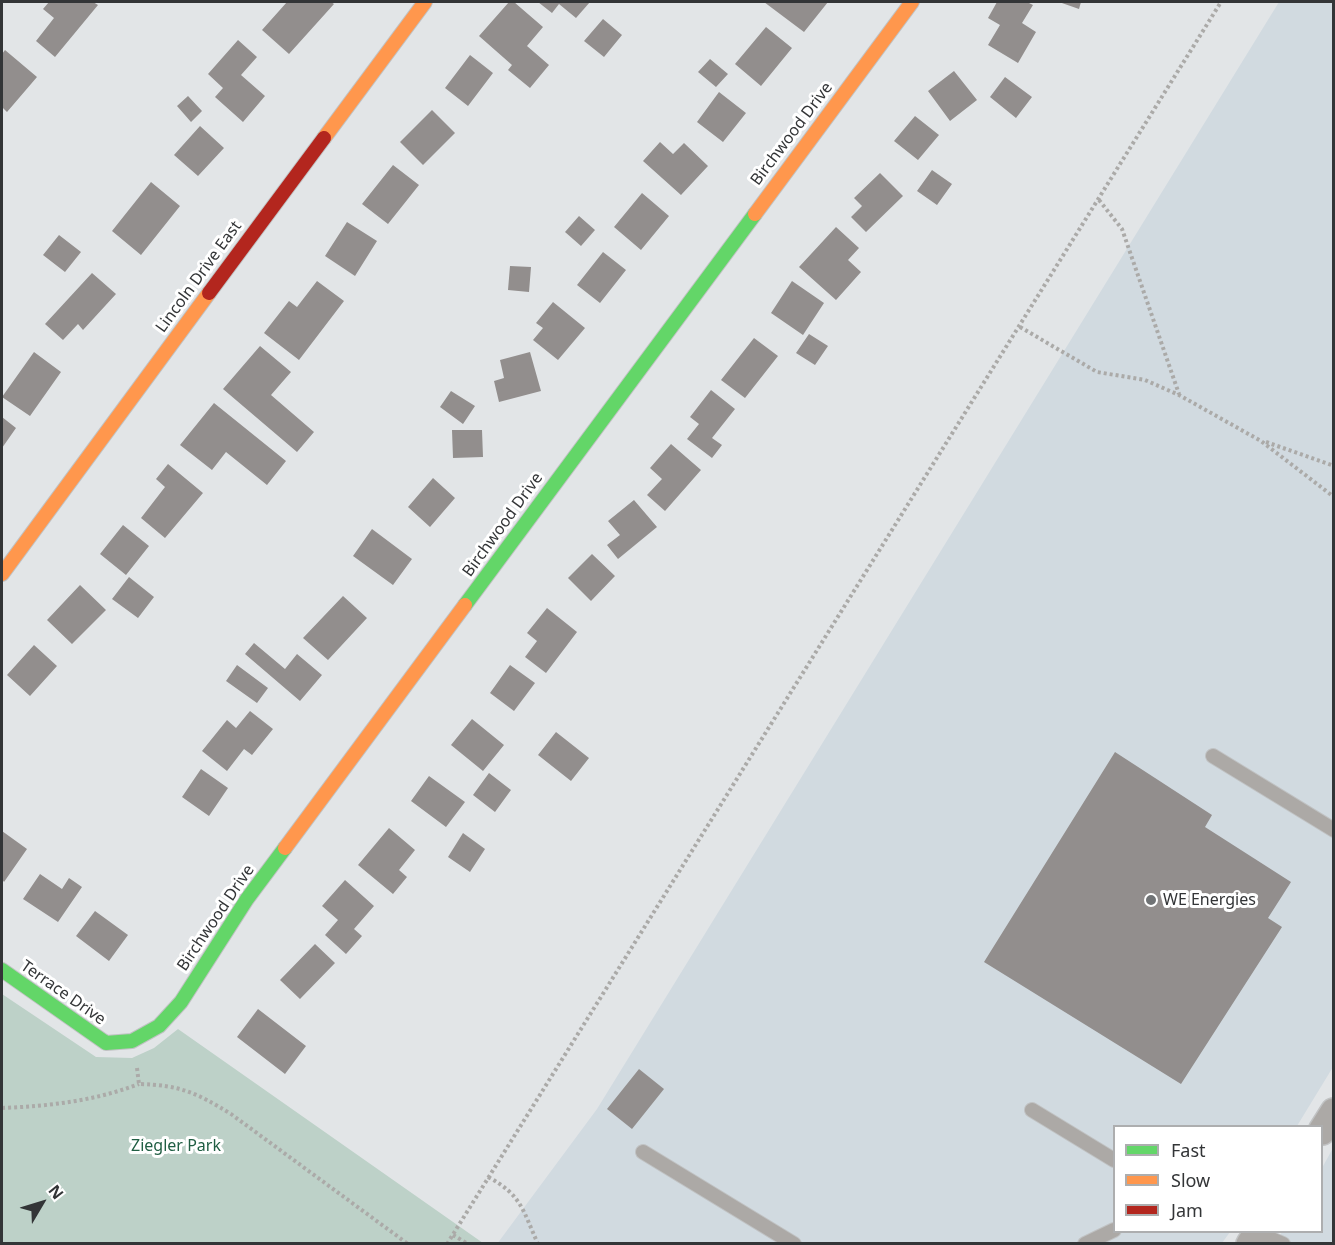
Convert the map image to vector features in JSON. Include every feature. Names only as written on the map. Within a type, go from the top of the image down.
[{"type":"street","name":"Lincoln Drive East","points":[[2,574],[425,2]]},
{"type":"street","name":"Birchwood Drive","points":[[106,1043],[132,1041],[159,1026],[181,1002],[247,899],[912,2]]},
{"type":"street","name":"Terrace Drive","points":[[2,970],[106,1043]]},
{"type":"street","points":[[1323,1129],[1334,1112]]},
{"type":"lane","points":[[1213,756],[1334,830]]},
{"type":"lane","points":[[1032,1110],[1113,1159]]},
{"type":"lane","points":[[643,1152],[794,1244]]},
{"type":"lane","points":[[1085,1244],[1113,1230]]},
{"type":"lane","points":[[1255,1235],[1282,1244]]},
{"type":"path","points":[[447,1244],[1221,2]]},
{"type":"path","points":[[1099,200],[1122,229],[1179,395]]},
{"type":"path","points":[[1020,327],[1097,372],[1145,380],[1179,395],[1261,441],[1334,497]]},
{"type":"path","points":[[1261,441],[1334,466]]},
{"type":"path","points":[[132,1041],[139,1084]]},
{"type":"path","points":[[2,1108],[61,1106],[114,1094],[139,1084],[169,1085],[211,1102],[408,1244]]},
{"type":"path","points":[[488,1177],[508,1188],[519,1201],[538,1244]]},
{"type":"path","points":[[453,1235],[468,1244]]},
{"type":"shaded area","points":[[1279,2],[1333,2],[1333,1067],[1298,1125],[1113,1125],[1113,1233],[1229,1233],[1222,1243],[497,1244],[597,1109]]},
{"type":"shaded area","points":[[1333,1148],[1333,1243],[1275,1244],[1281,1233],[1323,1233],[1323,1166]]},
{"type":"green space","name":"Ziegler Park","points":[[2,994],[96,1057],[132,1058],[154,1048],[178,1029],[483,1243],[2,1243]]},
{"type":"building","points":[[49,2],[93,2],[98,5],[55,57],[36,41],[54,18],[43,9]]},
{"type":"building","points":[[287,2],[331,2],[334,4],[289,54],[262,30]]},
{"type":"building","points":[[509,2],[514,2],[543,27],[527,46],[549,65],[530,88],[508,70],[512,65],[479,36]]},
{"type":"building","points":[[538,2],[590,2],[576,18],[559,4],[552,13]]},
{"type":"building","points":[[764,2],[828,2],[804,32]]},
{"type":"building","points":[[997,2],[1027,2],[1033,5],[1022,23],[1036,32],[1018,63],[988,45],[1000,25],[988,18]]},
{"type":"building","points":[[1059,2],[1081,2],[1079,9]]},
{"type":"building","points":[[603,19],[622,35],[604,57],[584,41]]},
{"type":"building","points":[[766,27],[792,48],[761,86],[735,64]]},
{"type":"building","points":[[238,40],[257,57],[241,75],[265,96],[243,122],[215,97],[223,88],[208,74]]},
{"type":"building","points":[[5,50],[37,77],[7,112],[2,107],[2,54]]},
{"type":"building","points":[[470,55],[493,73],[468,106],[445,88]]},
{"type":"building","points":[[710,59],[728,74],[716,87],[698,72]]},
{"type":"building","points":[[954,71],[977,100],[950,121],[928,91]]},
{"type":"building","points":[[1005,77],[1032,97],[1016,118],[990,97]]},
{"type":"building","points":[[719,92],[746,113],[723,142],[697,122]]},
{"type":"building","points":[[188,96],[202,111],[191,122],[177,106]]},
{"type":"building","points":[[432,110],[455,133],[423,165],[400,142]]},
{"type":"building","points":[[915,116],[939,135],[918,160],[894,141]]},
{"type":"building","points":[[200,126],[224,148],[198,176],[174,155]]},
{"type":"building","points":[[660,142],[673,154],[684,143],[708,166],[681,195],[643,161]]},
{"type":"building","points":[[393,165],[419,185],[388,224],[362,204]]},
{"type":"building","points":[[932,170],[952,184],[937,205],[917,191]]},
{"type":"building","points":[[880,173],[903,196],[866,232],[851,217],[862,206],[854,198]]},
{"type":"building","points":[[151,182],[180,206],[141,255],[112,231]]},
{"type":"building","points":[[642,193],[669,216],[641,250],[614,227]]},
{"type":"building","points":[[579,216],[595,230],[581,246],[565,232]]},
{"type":"building","points":[[347,222],[377,241],[355,276],[325,256]]},
{"type":"building","points":[[836,227],[859,248],[848,260],[861,272],[836,300],[799,267]]},
{"type":"building","points":[[59,235],[81,252],[65,272],[43,255]]},
{"type":"building","points":[[603,252],[626,270],[600,303],[577,285]]},
{"type":"building","points":[[510,266],[531,267],[529,292],[508,290]]},
{"type":"building","points":[[92,273],[116,294],[83,330],[78,324],[63,340],[45,324]]},
{"type":"building","points":[[317,281],[344,301],[299,360],[264,333],[289,301],[297,307]]},
{"type":"building","points":[[792,281],[824,303],[803,335],[771,313]]},
{"type":"building","points":[[553,302],[585,328],[558,360],[533,340],[543,328],[536,323]]},
{"type":"building","points":[[809,334],[828,346],[815,365],[796,353]]},
{"type":"building","points":[[754,338],[778,356],[745,398],[721,380]]},
{"type":"building","points":[[260,346],[291,372],[271,395],[314,432],[297,452],[223,389]]},
{"type":"building","points":[[34,352],[61,372],[30,416],[2,397]]},
{"type":"building","points":[[530,352],[541,391],[499,402],[494,381],[504,378],[500,360]]},
{"type":"building","points":[[711,390],[735,409],[712,438],[722,445],[712,458],[687,439],[699,424],[690,417]]},
{"type":"building","points":[[451,391],[475,406],[463,424],[440,407]]},
{"type":"building","points":[[214,403],[286,461],[267,485],[226,452],[212,470],[180,445]]},
{"type":"building","points":[[2,417],[16,428],[2,448]]},
{"type":"building","points":[[452,430],[482,430],[483,457],[453,458]]},
{"type":"building","points":[[671,444],[701,470],[665,511],[647,495],[662,479],[650,468]]},
{"type":"building","points":[[168,464],[203,493],[165,538],[141,518],[165,487],[156,479]]},
{"type":"building","points":[[433,478],[455,498],[430,527],[408,507]]},
{"type":"building","points":[[634,500],[657,527],[618,559],[607,545],[620,535],[608,521]]},
{"type":"building","points":[[123,525],[149,546],[126,575],[100,554]]},
{"type":"building","points":[[372,529],[412,559],[393,585],[353,556]]},
{"type":"building","points":[[592,554],[615,576],[591,601],[568,578]]},
{"type":"building","points":[[129,577],[154,597],[138,618],[112,599]]},
{"type":"building","points":[[80,585],[106,610],[72,644],[47,620]]},
{"type":"building","points":[[343,596],[367,618],[328,660],[303,638]]},
{"type":"building","points":[[547,608],[577,632],[546,673],[525,657],[537,641],[527,633]]},
{"type":"building","points":[[254,643],[285,669],[297,654],[322,675],[300,701],[245,654]]},
{"type":"building","points":[[34,645],[57,666],[30,696],[7,675]]},
{"type":"building","points":[[237,665],[268,688],[257,703],[226,681]]},
{"type":"building","points":[[510,665],[535,683],[514,711],[490,693]]},
{"type":"building","points":[[250,711],[273,729],[252,755],[244,749],[227,771],[202,751],[227,720],[236,728]]},
{"type":"building","points":[[472,719],[504,745],[483,771],[451,745]]},
{"type":"building","points":[[556,732],[589,758],[571,781],[538,755]]},
{"type":"building","name":"WE Energies","points":[[1115,752],[1212,815],[1205,827],[1291,882],[1268,918],[1282,927],[1181,1084],[984,962]]},
{"type":"building","points":[[201,769],[228,788],[209,816],[182,797]]},
{"type":"building","points":[[489,773],[511,790],[495,812],[473,795]]},
{"type":"building","points":[[429,776],[465,802],[446,827],[411,801]]},
{"type":"building","points":[[389,828],[415,850],[399,870],[407,877],[393,894],[358,865]]},
{"type":"building","points":[[2,831],[27,849],[4,882],[2,879]]},
{"type":"building","points":[[463,833],[485,849],[470,872],[448,857]]},
{"type":"building","points":[[40,874],[62,889],[69,878],[82,887],[58,922],[23,899]]},
{"type":"building","points":[[345,880],[374,906],[354,929],[362,936],[346,954],[325,935],[338,920],[322,906]]},
{"type":"building","points":[[95,911],[128,935],[109,961],[76,936]]},
{"type":"building","points":[[315,944],[335,963],[300,999],[280,980]]},
{"type":"building","points":[[258,1009],[306,1046],[285,1074],[237,1037]]},
{"type":"building","points":[[639,1069],[664,1089],[632,1129],[607,1109]]},
{"type":"traffic: fast","points":[[465,605],[755,214]]},
{"type":"traffic: fast","points":[[2,970],[106,1043],[132,1041],[159,1026],[181,1002],[247,899],[285,848]]},
{"type":"traffic: slow","points":[[324,138],[425,2]]},
{"type":"traffic: slow","points":[[755,214],[912,2]]},
{"type":"traffic: slow","points":[[2,574],[209,293]]},
{"type":"traffic: slow","points":[[285,848],[465,605]]},
{"type":"traffic: jam","points":[[209,293],[324,138]]},
{"type":"place","name":"WE Energies","points":[[1151,900]]}]
